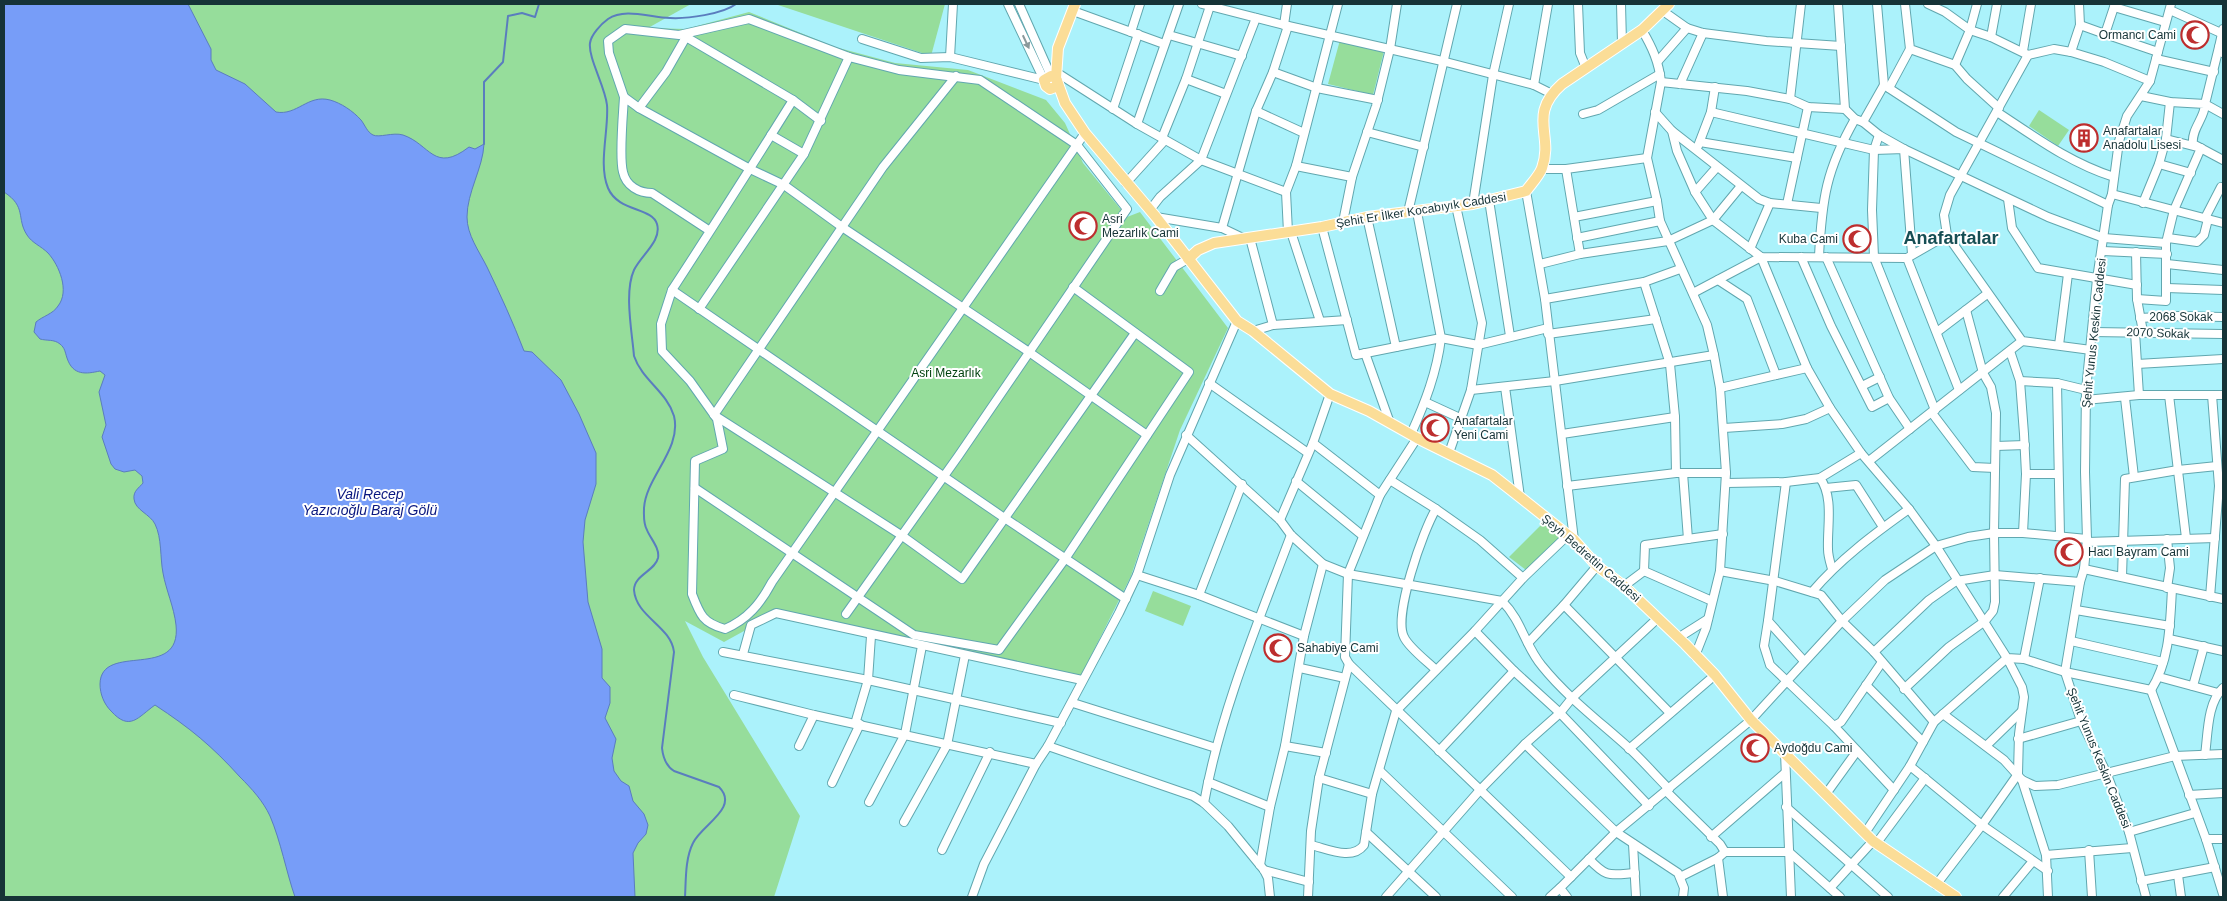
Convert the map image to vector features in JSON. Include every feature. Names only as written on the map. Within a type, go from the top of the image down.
[{"type":"main road","name":"Şeyh Bedrettin Caddesi","points":[[1074,8],[1058,48],[1053,78],[1065,103],[1085,133],[1153,213],[1237,321],[1253,331],[1330,394],[1492,475],[1520,497],[1570,538],[1596,566],[1624,586],[1658,618],[1715,675],[1751,720],[1865,833],[1936,885],[1945,894],[1956,897]]},
{"type":"main road","points":[[1526,191],[1542,169],[1546,102],[1552,94],[1642,30],[1666,8]]},
{"type":"main road","points":[[1053,78],[1058,86],[1050,90],[1065,103]]},
{"type":"main road","name":"Şehit Er İlker Kocabıyık Caddesi","points":[[1188,259],[1198,250],[1214,243],[1322,227],[1367,217],[1472,204],[1526,191]]},
{"type":"street","points":[[950,57],[953,4]]},
{"type":"street","points":[[1008,4],[1053,78]]},
{"type":"street","points":[[1019,4],[1053,78]]},
{"type":"street","points":[[1113,109],[1135,33],[1140,4]]},
{"type":"street","points":[[1137,124],[1179,4]]},
{"type":"street","points":[[1222,228],[1256,110],[1273,72],[1286,25],[1287,4]]},
{"type":"street","points":[[1320,321],[1289,232],[1286,192],[1296,166],[1338,4]]},
{"type":"street","points":[[1343,222],[1352,177],[1378,100],[1390,48],[1397,4]]},
{"type":"street","points":[[1457,4],[1442,61],[1412,212],[1441,338],[1439,359],[1414,436],[1390,480],[1380,494],[1348,574],[1345,657],[1349,664],[1396,710],[1571,877]]},
{"type":"street","points":[[1472,204],[1493,75],[1509,4]]},
{"type":"street","points":[[1534,86],[1548,4]]},
{"type":"street","points":[[1578,4],[1580,53],[1586,68]]},
{"type":"street","points":[[1621,4],[1622,43]]},
{"type":"street","points":[[1790,99],[1798,44],[1801,4]]},
{"type":"street","points":[[1838,4],[1845,108]]},
{"type":"street","points":[[1877,4],[1886,87]]},
{"type":"street","points":[[1905,4],[1910,49],[1886,87],[1842,143],[1830,171],[1822,208],[1823,256],[1888,398],[1910,429]]},
{"type":"street","points":[[1928,4],[1945,12],[1970,30],[1991,37],[2026,53],[2054,50],[2070,52],[2104,62],[2150,81]]},
{"type":"street","points":[[1955,65],[1970,30],[1977,4]]},
{"type":"street","points":[[1991,37],[1997,4]]},
{"type":"street","points":[[2022,341],[1947,235],[1944,215],[1959,176],[1998,110],[2026,53],[2031,4]]},
{"type":"street","points":[[2070,52],[2080,25],[2079,4]]},
{"type":"street","points":[[1126,183],[1164,139],[1198,43],[1206,5],[1442,61],[1534,86],[1552,94]]},
{"type":"street","points":[[2105,34],[2114,5],[2165,22]]},
{"type":"street","points":[[2171,7],[2222,31],[2221,50],[2205,104],[2205,111],[2192,138],[2193,144],[2223,160]]},
{"type":"street","name":"Şehit Yunus Keskin Caddesi","points":[[2146,897],[2129,832],[2106,772],[2082,721],[2065,672],[2080,582],[2084,569],[2087,540],[2085,400],[2097,279],[2103,251],[2108,206],[2112,194],[2120,141],[2127,116],[2150,81],[2165,22],[2171,7]]},
{"type":"street","points":[[1074,8],[1164,44]]},
{"type":"street","points":[[1666,8],[1688,28],[1703,33],[1798,44],[1841,46]]},
{"type":"street","points":[[1256,18],[1200,160],[1160,197],[1153,213],[1222,228],[1248,238],[1273,325]]},
{"type":"street","points":[[710,231],[652,192],[642,193],[629,184],[623,172],[624,97],[609,53],[608,41],[625,29],[679,34],[749,19],[850,58],[899,70],[980,80],[1077,145],[1127,209],[846,614]]},
{"type":"street","points":[[2080,25],[2157,56],[2214,72]]},
{"type":"street","points":[[1658,61],[1688,28]]},
{"type":"street","points":[[1642,30],[1658,61],[1660,78],[1647,158],[1660,221],[1680,269],[1707,325],[1720,388],[1724,428],[1727,483],[1720,571],[1708,619],[1695,656]]},
{"type":"street","points":[[1680,84],[1703,33]]},
{"type":"street","points":[[1169,35],[1242,56]]},
{"type":"street","points":[[639,108],[666,72],[686,37],[793,100],[820,121]]},
{"type":"street","points":[[862,39],[920,58],[950,57],[1053,78],[1113,109],[1200,160],[1286,192]]},
{"type":"street","points":[[1910,49],[1955,65],[1998,110],[2064,157],[2088,169],[2114,177]]},
{"type":"street","points":[[699,309],[804,154],[850,58]]},
{"type":"street","points":[[1273,72],[1317,88],[1378,100]]},
{"type":"street","points":[[714,415],[882,167],[956,76]]},
{"type":"street","points":[[1582,114],[1598,110],[1660,78],[1680,84],[1790,99],[1808,107],[1845,108],[1878,135],[1904,149],[2008,199],[2074,228],[2104,238],[2197,242],[2204,235],[2206,218],[2221,187],[2223,188]]},
{"type":"street","points":[[1186,79],[1226,94]]},
{"type":"street","points":[[1886,87],[1956,132],[2108,206]]},
{"type":"street","points":[[1696,150],[1711,112],[1715,88]]},
{"type":"street","points":[[2141,96],[2170,102],[2205,104],[2223,114]]},
{"type":"street","points":[[624,97],[639,108],[750,169],[784,185],[842,227],[1029,352],[1147,435]]},
{"type":"street","points":[[793,100],[672,290],[661,324],[662,351],[690,381],[717,419],[723,449],[695,461],[692,594],[700,614],[712,625],[725,630],[741,622],[761,602],[792,552],[1085,133]]},
{"type":"street","points":[[2142,203],[2159,164],[2166,139],[2170,102]]},
{"type":"street","points":[[1786,204],[1808,107]]},
{"type":"street","points":[[1256,110],[1304,133]]},
{"type":"street","points":[[1655,112],[1672,131],[1759,199],[1770,203],[1822,208]]},
{"type":"street","points":[[1711,112],[1874,150],[1904,149]]},
{"type":"street","points":[[1672,131],[1677,151],[1695,192],[1713,220],[1762,257],[1807,368],[1830,408],[1861,453],[1909,509],[1936,546],[1956,581],[1985,621],[2022,687],[2024,697],[2018,739],[2020,777],[2046,855],[2048,897]]},
{"type":"street","points":[[1368,132],[1424,147]]},
{"type":"street","points":[[771,135],[804,154]]},
{"type":"street","points":[[1878,135],[1874,150],[1872,210],[1874,257],[1934,411],[1973,467],[1995,468]]},
{"type":"street","points":[[2166,139],[2201,148]]},
{"type":"street","points":[[1700,142],[1797,158]]},
{"type":"street","points":[[2137,299],[2166,301],[2167,240],[2174,210],[2201,148]]},
{"type":"street","points":[[1904,149],[1910,256],[1959,390]]},
{"type":"street","points":[[1542,169],[1566,169],[1647,158]]},
{"type":"street","points":[[2159,164],[2191,173]]},
{"type":"street","points":[[1296,166],[1352,177]]},
{"type":"street","points":[[1695,192],[1717,167]]},
{"type":"street","points":[[1566,169],[1580,254]]},
{"type":"street","points":[[1540,264],[1580,254],[1668,241],[1713,220],[1741,186]]},
{"type":"street","points":[[1311,845],[1349,854],[1356,853],[1364,844],[1372,794],[1396,710],[1475,631],[1523,578],[1570,538],[1562,434],[1545,299],[1526,191]]},
{"type":"street","points":[[2112,194],[2223,222]]},
{"type":"street","points":[[2008,199],[2012,228],[2038,268],[2137,285]]},
{"type":"street","points":[[1489,200],[1510,336]]},
{"type":"street","points":[[1574,217],[1657,201]]},
{"type":"street","points":[[1750,249],[1770,203]]},
{"type":"street","points":[[1449,454],[1471,390],[1482,323],[1456,206]]},
{"type":"street","points":[[1367,217],[1396,348]]},
{"type":"street","points":[[1577,238],[1660,221]]},
{"type":"street","points":[[1322,227],[1356,355],[1441,338],[1478,345],[1510,336],[1656,319]]},
{"type":"street","points":[[1693,293],[1762,257],[1910,256],[1947,235]]},
{"type":"street","points":[[2103,251],[2167,254]]},
{"type":"street","points":[[2136,252],[2137,299],[2140,318],[2137,364],[2139,395]]},
{"type":"street","points":[[1801,257],[1832,326],[1872,407],[1888,398]]},
{"type":"street","points":[[1160,291],[1174,267],[1188,259]]},
{"type":"street","points":[[2167,264],[2223,270]]},
{"type":"street","points":[[1545,299],[1644,282],[1680,269]]},
{"type":"street","points":[[2060,345],[2068,274]]},
{"type":"street","points":[[1718,280],[1747,300],[1776,376]]},
{"type":"street","points":[[1644,282],[1670,364],[1688,539]]},
{"type":"street","points":[[695,488],[914,635],[999,650],[1065,559],[1188,372],[1073,287]]},
{"type":"street","points":[[2166,288],[2223,290]]},
{"type":"street","points":[[672,290],[1126,599]]},
{"type":"street","points":[[1937,332],[1987,294]]},
{"type":"street","points":[[1904,689],[1949,647],[1985,621],[1992,611],[1995,602],[1996,413],[1991,387],[1983,373],[1969,315],[1966,310]]},
{"type":"street","name":"2068 Sokak","points":[[2140,318],[2178,316],[2223,317]]},
{"type":"street","points":[[1253,331],[1273,325],[1347,320]]},
{"type":"street","points":[[972,897],[984,864],[1036,764],[1073,703],[1082,680],[1126,599],[1137,575],[1170,475],[1237,321]]},
{"type":"street","name":"2070 Sokak","points":[[2093,332],[2223,334]]},
{"type":"street","points":[[714,415],[901,535],[962,579],[1135,333]]},
{"type":"street","points":[[1869,461],[2022,341],[2091,350]]},
{"type":"street","points":[[2010,351],[2020,381],[2026,474],[2023,533]]},
{"type":"street","points":[[1365,353],[1390,423]]},
{"type":"street","points":[[1471,390],[1555,381],[1670,364],[1714,355]]},
{"type":"street","points":[[2137,364],[2223,359]]},
{"type":"street","points":[[1720,388],[1807,368]]},
{"type":"street","points":[[1862,386],[1880,377]]},
{"type":"street","points":[[2020,381],[2057,383],[2086,390]]},
{"type":"street","points":[[1209,383],[1308,453]]},
{"type":"street","points":[[2057,383],[2060,536]]},
{"type":"street","points":[[1505,387],[1520,497]]},
{"type":"street","points":[[1280,520],[1313,443],[1330,394]]},
{"type":"street","points":[[2085,400],[2125,398],[2139,395],[2223,395]]},
{"type":"street","points":[[2169,395],[2186,538]]},
{"type":"street","points":[[2210,597],[2221,494],[2218,466],[2219,438],[2212,395]]},
{"type":"street","points":[[2125,398],[2134,478]]},
{"type":"street","points":[[1425,402],[1462,419]]},
{"type":"street","points":[[1724,428],[1782,424],[1806,419],[1830,408]]},
{"type":"street","points":[[1562,434],[1675,417]]},
{"type":"street","points":[[1186,435],[1280,520],[1291,535],[1322,564],[1348,574],[1502,601],[1514,612],[1533,654],[1541,666],[1572,698],[1630,749],[1725,852]]},
{"type":"street","points":[[1313,443],[1380,494]]},
{"type":"street","points":[[1996,446],[2024,445]]},
{"type":"street","points":[[1727,483],[1786,482],[1820,478],[1861,453]]},
{"type":"street","points":[[2122,577],[2125,479],[2178,470],[2218,466]]},
{"type":"street","points":[[1567,486],[1680,473],[1726,474]]},
{"type":"street","points":[[2026,474],[2058,474]]},
{"type":"street","points":[[1820,478],[1826,488],[1828,551],[1832,569]]},
{"type":"street","points":[[1390,480],[1436,508],[1480,540],[1523,578]]},
{"type":"street","points":[[1296,481],[1363,536]]},
{"type":"street","points":[[1786,482],[1775,582],[1764,642],[1765,656],[1770,665],[1834,726],[1894,790]]},
{"type":"street","points":[[1198,595],[1242,484]]},
{"type":"street","points":[[1826,488],[1856,486],[1883,528]]},
{"type":"street","points":[[1436,508],[1419,546],[1408,583],[1402,630],[1405,639],[1436,670]]},
{"type":"street","points":[[1812,592],[1832,569],[1909,509]]},
{"type":"street","points":[[1550,897],[1616,832],[1751,720],[1842,621],[1884,580],[1936,546],[1994,532],[2060,536],[2087,540],[2215,538]]},
{"type":"street","points":[[1644,571],[1645,545],[1722,534]]},
{"type":"street","points":[[1204,803],[1216,748],[1259,620],[1291,535]]},
{"type":"street","points":[[2151,690],[2159,677],[2169,639],[2170,568],[2167,539]]},
{"type":"street","points":[[1262,867],[1270,807],[1285,746],[1300,668],[1304,636],[1322,564]]},
{"type":"street","points":[[1528,642],[1564,606],[1596,566]]},
{"type":"street","points":[[2084,569],[2223,599]]},
{"type":"street","points":[[1624,586],[1644,571]]},
{"type":"street","points":[[1644,571],[1712,601]]},
{"type":"street","points":[[1720,571],[1775,582],[1821,595],[1842,621],[1874,652],[1934,722]]},
{"type":"street","points":[[1137,575],[1198,595],[1304,636]]},
{"type":"street","points":[[1874,652],[1928,600],[1956,581],[1996,575],[2080,582]]},
{"type":"street","points":[[2024,659],[2040,578]]},
{"type":"street","points":[[1564,606],[1670,713]]},
{"type":"street","points":[[2076,610],[2170,626]]},
{"type":"street","points":[[743,654],[750,624],[776,613],[872,636],[1082,680]]},
{"type":"street","points":[[1386,897],[1480,790],[1525,744],[1560,713],[1572,698],[1658,618]]},
{"type":"street","points":[[1678,638],[1708,619]]},
{"type":"street","points":[[1768,621],[1804,661]]},
{"type":"street","points":[[1475,631],[1514,672],[1560,713],[1649,806]]},
{"type":"street","points":[[832,783],[858,724],[868,680],[872,636]]},
{"type":"street","points":[[2169,639],[2223,651]]},
{"type":"street","points":[[2070,641],[2163,662]]},
{"type":"street","points":[[869,802],[905,734],[922,646]]},
{"type":"street","points":[[2193,686],[2204,646]]},
{"type":"street","points":[[723,652],[743,654],[1061,722]]},
{"type":"street","points":[[904,822],[947,745],[965,655]]},
{"type":"street","points":[[1865,833],[1910,766],[1934,722],[2007,658],[2024,659],[2065,672],[2151,690]]},
{"type":"street","points":[[1834,726],[1842,722],[1882,662]]},
{"type":"street","points":[[1308,897],[1311,845],[1319,778],[1349,664]]},
{"type":"street","points":[[1300,668],[1345,678]]},
{"type":"street","points":[[1439,751],[1514,672]]},
{"type":"street","points":[[1630,749],[1715,675]]},
{"type":"street","points":[[2159,677],[2193,686],[2221,690],[2213,704],[2205,755]]},
{"type":"street","points":[[1866,685],[1923,742]]},
{"type":"street","points":[[2151,690],[2206,839],[2214,867],[2221,878],[2223,894]]},
{"type":"street","points":[[734,694],[814,715],[947,745],[990,752],[1036,764]]},
{"type":"street","points":[[1073,703],[1216,748]]},
{"type":"street","points":[[2213,704],[2223,703]]},
{"type":"street","points":[[1986,746],[2022,711]]},
{"type":"street","points":[[1943,714],[2004,760],[2020,777],[2035,786],[2058,785],[2175,756],[2223,754]]},
{"type":"street","points":[[799,746],[814,715]]},
{"type":"street","points":[[2018,739],[2082,721]]},
{"type":"street","points":[[1525,744],[1616,832],[1678,873],[1684,888],[1683,897]]},
{"type":"street","points":[[1048,746],[1156,782],[1193,796],[1204,803],[1228,826],[1262,867],[1268,878],[1270,897]]},
{"type":"street","points":[[1285,746],[1326,753]]},
{"type":"street","points":[[1826,794],[1857,751]]},
{"type":"street","points":[[942,850],[990,752]]},
{"type":"street","points":[[1785,753],[1790,897]]},
{"type":"street","points":[[1910,766],[1982,825],[2048,871]]},
{"type":"street","points":[[1380,771],[1512,897]]},
{"type":"street","points":[[1711,837],[1785,773]]},
{"type":"street","points":[[1936,885],[2020,777]]},
{"type":"street","points":[[1319,778],[1372,794]]},
{"type":"street","points":[[1830,888],[1850,864],[1875,842],[1926,778]]},
{"type":"street","points":[[1208,782],[1270,807]]},
{"type":"street","points":[[2189,795],[2223,794]]},
{"type":"street","points":[[1786,807],[1888,897]]},
{"type":"street","points":[[2129,832],[2196,813]]},
{"type":"street","points":[[1366,832],[1436,897]]},
{"type":"street","points":[[2206,839],[2223,839]]},
{"type":"street","points":[[1633,844],[1636,897]]},
{"type":"street","points":[[2046,855],[2132,848]]},
{"type":"street","points":[[2089,850],[2092,897]]},
{"type":"street","points":[[1680,877],[1718,858],[1725,852],[1789,852],[1840,897]]},
{"type":"street","points":[[1589,858],[1602,872],[1608,875],[1635,873]]},
{"type":"street","points":[[1718,858],[1723,897]]},
{"type":"street","points":[[2003,897],[2033,861]]},
{"type":"street","points":[[1262,867],[1309,882]]},
{"type":"street","points":[[2141,881],[2214,867]]},
{"type":"street","points":[[2178,875],[2180,897]]},
{"type":"street","points":[[1560,888],[1566,897]]},
{"type":"green space","name":"Asri Mezarlık","points":[[4,4],[691,4],[648,28],[686,29],[749,12],[835,47],[895,63],[968,70],[1046,100],[1065,123],[1083,163],[1127,217],[1140,212],[1228,328],[1180,430],[1131,576],[1079,680],[775,614],[724,642],[685,621],[703,657],[800,816],[774,897],[4,897]]},
{"type":"green space","points":[[775,4],[945,4],[931,56]]},
{"type":"green space","points":[[1340,40],[1384,51],[1373,95],[1328,84]]},
{"type":"green space","points":[[2039,110],[2069,130],[2058,146],[2029,126]]},
{"type":"green space","points":[[1543,523],[1562,540],[1530,573],[1509,557]]},
{"type":"green space","points":[[1153,591],[1191,606],[1183,626],[1145,611]]},
{"type":"water","name":"Vali Recep Yazıcıoğlu Baraj Gölü","points":[[4,4],[188,4],[211,49],[211,60],[216,70],[245,84],[276,112],[290,111],[315,100],[330,100],[343,105],[361,120],[373,135],[403,135],[440,157],[448,158],[457,155],[469,147],[475,149],[484,144],[468,208],[467,217],[471,237],[502,298],[524,351],[532,352],[561,380],[579,414],[596,453],[596,484],[585,520],[583,542],[588,602],[602,649],[602,678],[610,687],[610,703],[605,718],[616,739],[612,758],[614,771],[621,781],[629,786],[633,801],[644,814],[648,825],[646,834],[638,843],[633,853],[635,897],[295,897],[270,816],[257,795],[230,766],[200,738],[155,705],[139,718],[124,721],[106,705],[100,688],[104,671],[113,665],[126,661],[155,657],[167,652],[174,642],[176,625],[163,573],[160,542],[155,524],[137,506],[134,499],[135,492],[143,483],[142,476],[135,470],[124,472],[115,469],[111,464],[102,437],[106,425],[99,392],[105,375],[100,371],[85,373],[76,371],[70,364],[65,350],[58,342],[40,339],[34,332],[36,322],[58,306],[63,293],[63,286],[56,264],[48,253],[27,235],[16,203],[4,192]]},
{"type":"waterway","points":[[484,144],[484,82],[503,62],[508,16],[522,13],[535,17],[539,4]]},
{"type":"waterway","points":[[685,897],[686,870],[690,849],[697,836],[717,816],[725,802],[724,795],[719,787],[671,769],[662,751],[674,652],[672,643],[667,635],[641,607],[636,599],[634,590],[637,580],[653,566],[658,558],[656,547],[645,525],[644,508],[646,496],[669,451],[675,428],[671,408],[643,372],[634,356],[629,301],[631,279],[634,270],[654,242],[658,230],[654,219],[619,201],[608,188],[604,168],[607,105],[590,49],[590,43],[599,27],[608,19],[622,14],[686,18],[723,11],[736,4]]},
{"type":"place","name":"Ormancı Cami","points":[[2195,35]]},
{"type":"place","name":"Anafartalar Anadolu Lisesi","points":[[2084,138]]},
{"type":"place","name":"Asri Mezarlık Cami","points":[[1083,226]]},
{"type":"place","name":"Kuba Cami","points":[[1857,239]]},
{"type":"place","name":"Anafartalar Yeni Cami","points":[[1435,428]]},
{"type":"place","name":"Hacı Bayram Cami","points":[[2069,552]]},
{"type":"place","name":"Sahabiye Cami","points":[[1278,648]]},
{"type":"place","name":"Aydoğdu Cami","points":[[1755,748]]},
{"type":"district","name":"Anafartalar","points":[[1951,238]]}]
